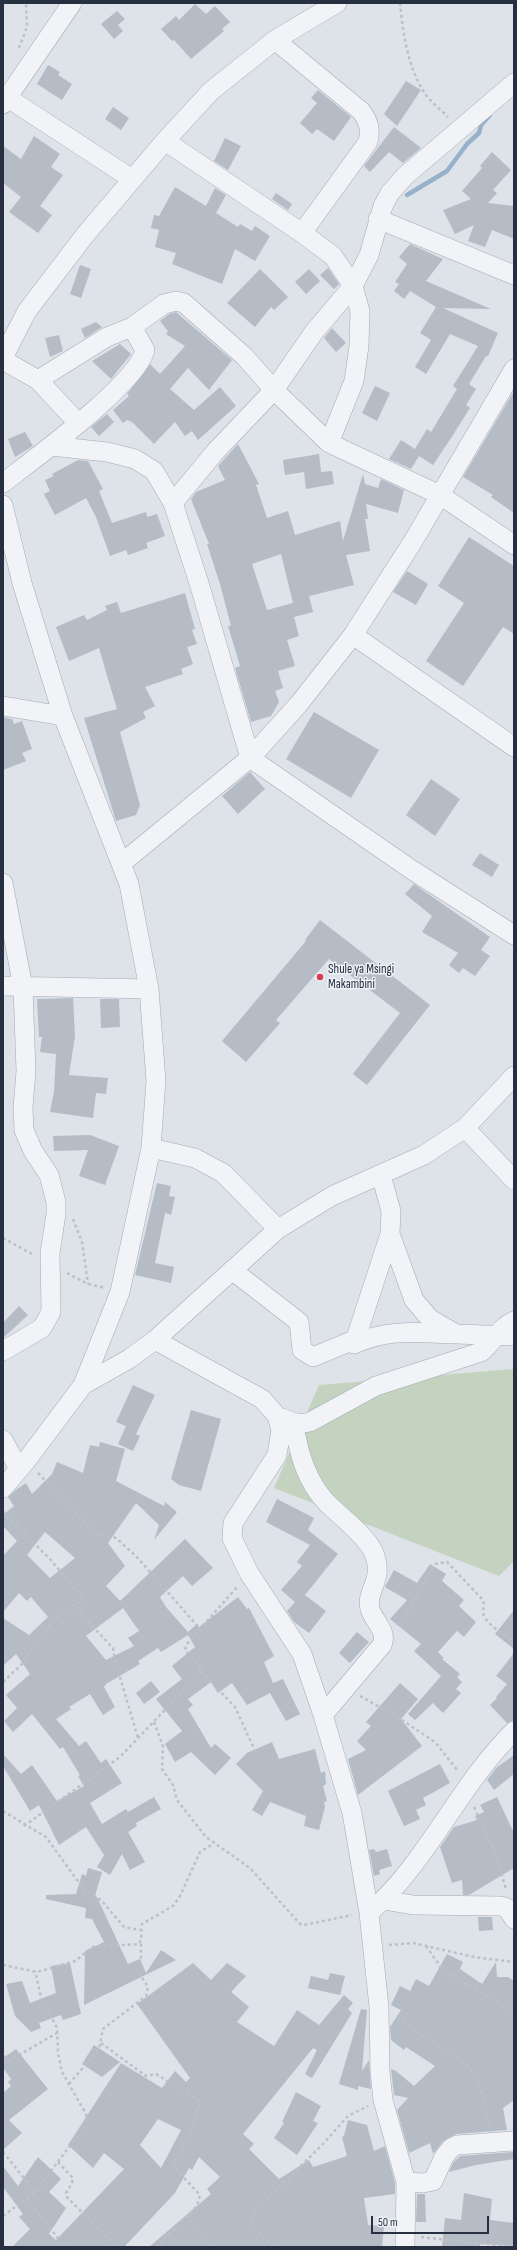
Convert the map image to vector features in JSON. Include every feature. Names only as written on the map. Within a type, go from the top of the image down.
[{"type":"street","points":[[72,3],[6,101],[132,179]]},
{"type":"street","points":[[78,423],[38,380],[3,359],[27,311],[84,235],[165,141],[211,91],[275,40],[337,3]]},
{"type":"street","points":[[275,40],[361,111],[368,120],[370,130],[368,142],[302,233]]},
{"type":"street","points":[[173,503],[215,452],[274,390],[314,332],[353,286],[369,256],[378,219],[390,193],[400,182],[514,83]]},
{"type":"street","points":[[165,141],[302,233],[333,256],[353,286],[360,311],[359,346],[354,381],[329,443]]},
{"type":"street","points":[[378,219],[514,275]]},
{"type":"street","points":[[38,380],[107,337],[132,327],[164,304],[176,301],[184,303],[244,356],[274,390],[329,443],[440,494],[514,545]]},
{"type":"street","points":[[3,482],[51,446],[78,423],[139,366],[144,358],[145,350],[132,327]]},
{"type":"street","points":[[122,863],[250,758],[298,705],[353,635],[412,543],[514,369]]},
{"type":"street","points":[[51,446],[106,452],[135,459],[154,470],[173,503],[199,583],[250,758],[412,870],[514,935]]},
{"type":"street","points":[[3,505],[22,583],[63,716],[129,884],[149,989],[156,1081],[151,1148],[120,1292],[84,1385],[23,1465],[3,1488]]},
{"type":"street","points":[[353,635],[514,747]]},
{"type":"street","points":[[3,706],[63,716]]},
{"type":"street","points":[[3,883],[23,987],[26,1071],[23,1108],[24,1130],[33,1151],[49,1175],[56,1202],[56,1222],[50,1264],[52,1304],[48,1321],[42,1328],[3,1351]]},
{"type":"street","points":[[3,986],[149,989]]},
{"type":"street","points":[[84,1385],[129,1359],[155,1340],[278,1229],[332,1196],[424,1155],[465,1128],[514,1076]]},
{"type":"street","points":[[465,1128],[514,1180]]},
{"type":"street","points":[[151,1148],[195,1158],[224,1173],[278,1229]]},
{"type":"street","points":[[354,1344],[390,1234],[391,1211],[381,1175]]},
{"type":"street","points":[[390,1234],[414,1300],[430,1319],[456,1334]]},
{"type":"street","points":[[232,1270],[299,1322],[302,1350],[305,1354],[313,1357],[354,1340],[354,1344]]},
{"type":"street","points":[[155,1340],[262,1399],[285,1419],[303,1424],[310,1422],[376,1386],[481,1352],[505,1336],[507,1324],[514,1321]]},
{"type":"street","points":[[354,1344],[374,1335],[392,1332],[505,1336]]},
{"type":"street","points":[[285,1419],[277,1455],[233,1523],[232,1538],[249,1573],[302,1654],[352,1812],[369,1912],[379,2007],[380,2072],[383,2100],[406,2182],[405,2241]]},
{"type":"street","points":[[285,1419],[312,1483],[325,1501],[371,1546],[376,1560],[377,1579],[369,1599],[369,1603],[371,1613],[384,1635],[382,1645],[322,1715]]},
{"type":"street","points":[[3,1440],[23,1465]]},
{"type":"street","points":[[369,1912],[384,1900],[467,1788],[481,1766],[514,1731]]},
{"type":"street","points":[[384,1900],[413,1905],[510,1913]]},
{"type":"street","points":[[406,2182],[423,2183],[433,2181],[444,2157],[451,2148],[457,2145],[514,2141]]},
{"type":"path","points":[[16,55],[27,26],[26,3]]},
{"type":"path","points":[[400,3],[404,36],[411,65],[426,94],[460,130]]},
{"type":"path","points":[[71,1216],[82,1242],[88,1284]]},
{"type":"path","points":[[3,1238],[88,1284],[120,1292]]},
{"type":"path","points":[[23,1465],[96,1534],[116,1538],[136,1556],[200,1629]]},
{"type":"path","points":[[3,1512],[49,1558],[81,1596],[78,1607],[79,1612],[114,1650],[115,1660],[138,1738]]},
{"type":"path","points":[[380,1628],[392,1627],[401,1623],[435,1564],[447,1562],[483,1600],[485,1606],[484,1613],[488,1621],[514,1642]]},
{"type":"path","points":[[249,1573],[200,1629],[186,1646],[185,1650],[201,1668],[201,1671],[234,1707],[257,1755]]},
{"type":"path","points":[[3,1682],[21,1665],[54,1619],[81,1600]]},
{"type":"path","points":[[24,1826],[120,1757],[201,1671]]},
{"type":"path","points":[[346,1688],[399,1718],[435,1742],[467,1788],[496,1856],[508,1897],[510,1913]]},
{"type":"path","points":[[154,1722],[163,1746],[163,1772],[173,1785],[175,1797],[203,1834],[213,1844],[250,1868],[300,1924],[304,1925],[369,1912]]},
{"type":"path","points":[[3,1811],[24,1826],[46,1837],[85,1891],[101,1900],[124,1927],[140,1930]]},
{"type":"path","points":[[69,2084],[99,2049],[103,2029],[146,1996],[148,1987],[137,1970],[141,1957],[140,1930],[142,1924],[169,1909],[177,1902],[200,1852],[213,1844]]},
{"type":"path","points":[[3,1965],[36,1972],[75,1961],[93,1947],[137,1945],[141,1940]]},
{"type":"path","points":[[373,1951],[394,1944],[406,1943],[474,1957],[514,1962]]},
{"type":"path","points":[[426,1946],[442,1969],[514,2012]]},
{"type":"path","points":[[3,2216],[35,2192],[85,2126],[86,2120],[86,2114],[69,2084],[60,2064],[58,2033],[41,1997],[36,1972]]},
{"type":"path","points":[[379,2007],[467,2065],[478,2080],[493,2142]]},
{"type":"path","points":[[3,2055],[4,2063],[58,2033]]},
{"type":"path","points":[[101,2043],[146,2076],[156,2074],[200,2102],[192,2130],[173,2164],[173,2167],[200,2196],[199,2203],[156,2247]]},
{"type":"path","points":[[273,2247],[252,2222],[254,2212],[322,2145],[348,2116],[359,2109],[383,2100]]},
{"type":"path","points":[[3,2152],[35,2192]]},
{"type":"path","points":[[58,2162],[73,2178],[66,2193],[67,2197],[116,2247]]},
{"type":"path","points":[[27,2199],[65,2247]]},
{"type":"path","points":[[187,2216],[210,2247]]},
{"type":"path","points":[[405,2241],[514,2247]]},
{"type":"green space","points":[[514,1369],[514,1561],[499,1576],[274,1488],[319,1385]]},
{"type":"building","points":[[195,4],[206,14],[215,6],[230,22],[222,29],[224,31],[191,59],[174,40],[172,41],[161,29],[176,16],[179,20]]},
{"type":"building","points":[[117,11],[125,19],[118,25],[123,31],[114,39],[101,24]]},
{"type":"building","points":[[48,65],[60,72],[58,75],[72,84],[62,100],[37,84]]},
{"type":"building","points":[[406,81],[421,90],[397,126],[384,114]]},
{"type":"building","points":[[318,90],[351,117],[334,141],[317,129],[312,134],[300,123],[317,103],[311,98]]},
{"type":"building","points":[[113,107],[129,118],[121,130],[105,119]]},
{"type":"building","points":[[394,127],[421,148],[403,163],[389,152],[370,172],[364,166]]},
{"type":"building","points":[[34,136],[60,154],[51,167],[63,175],[40,206],[52,215],[38,233],[9,212],[21,197],[3,183],[3,146],[21,159]]},
{"type":"building","points":[[225,138],[241,146],[228,170],[214,161]]},
{"type":"building","points":[[492,152],[511,170],[493,190],[497,193],[488,203],[514,206],[514,239],[492,230],[485,247],[468,241],[474,225],[455,234],[443,210],[471,199],[462,191],[482,168],[480,166]]},
{"type":"building","points":[[175,187],[206,206],[215,188],[226,195],[216,213],[238,227],[240,224],[252,231],[255,226],[270,236],[255,261],[235,249],[222,284],[172,264],[176,253],[155,247],[159,230],[151,228],[154,215],[159,216]]},
{"type":"building","points":[[276,193],[292,204],[288,210],[272,199]]},
{"type":"building","points":[[410,244],[443,259],[426,281],[491,309],[443,308],[498,333],[488,356],[486,356],[469,384],[476,389],[466,405],[470,408],[451,438],[433,465],[419,456],[411,469],[389,459],[401,440],[415,449],[427,429],[431,432],[457,389],[453,386],[478,346],[450,334],[426,374],[415,367],[431,340],[420,333],[436,307],[410,291],[404,299],[394,291],[399,284],[395,282],[407,264],[399,257]]},
{"type":"building","points":[[80,265],[91,269],[81,298],[70,294]]},
{"type":"building","points":[[328,268],[339,284],[334,289],[320,275]]},
{"type":"building","points":[[260,269],[288,297],[274,310],[271,307],[255,327],[227,303]]},
{"type":"building","points":[[309,269],[320,281],[306,294],[295,282]]},
{"type":"building","points":[[176,312],[232,360],[209,390],[188,368],[170,389],[194,410],[220,387],[236,406],[198,440],[192,431],[185,436],[175,422],[154,444],[132,422],[127,420],[123,423],[113,410],[129,396],[127,394],[150,364],[160,374],[185,346],[166,334],[168,331],[160,321],[169,314]]},
{"type":"building","points":[[96,322],[102,327],[85,338],[81,329]]},
{"type":"building","points":[[332,328],[346,343],[336,352],[324,338]]},
{"type":"building","points":[[59,335],[63,351],[50,357],[45,338]]},
{"type":"building","points":[[120,344],[131,354],[111,379],[92,361]]},
{"type":"building","points":[[375,386],[390,393],[377,421],[362,413]]},
{"type":"building","points":[[514,391],[514,513],[491,497],[493,495],[463,477]]},
{"type":"building","points":[[107,414],[114,422],[99,436],[91,427]]},
{"type":"building","points":[[25,432],[33,446],[15,457],[8,439]]},
{"type":"building","points":[[238,444],[259,484],[256,485],[267,518],[288,511],[295,535],[340,521],[343,541],[363,474],[365,484],[378,488],[381,479],[404,490],[398,513],[366,504],[368,519],[365,519],[370,551],[346,555],[354,585],[309,596],[313,612],[294,617],[299,636],[287,640],[295,666],[278,671],[283,688],[275,691],[279,702],[271,716],[251,722],[235,668],[240,666],[228,626],[231,626],[220,584],[207,544],[209,544],[191,499],[196,492],[225,480],[218,466]],"holes":[[[281,554],[293,603],[267,610],[252,564]]]},
{"type":"building","points":[[319,454],[321,472],[332,471],[334,484],[306,489],[304,472],[285,475],[283,460]]},
{"type":"building","points":[[78,460],[88,461],[103,489],[99,491],[112,523],[146,512],[147,517],[157,514],[165,536],[146,543],[148,548],[128,555],[126,550],[110,556],[96,517],[86,498],[55,515],[44,494],[50,491],[45,480],[54,476],[52,474]]},
{"type":"building","points":[[469,537],[514,566],[514,634],[503,627],[463,686],[426,661],[464,603],[438,586]]},
{"type":"building","points":[[407,571],[428,584],[416,605],[393,592]]},
{"type":"building","points":[[185,593],[195,629],[192,630],[197,644],[187,647],[193,664],[181,669],[183,674],[145,687],[155,706],[143,712],[146,718],[120,732],[140,805],[136,815],[116,821],[84,718],[117,709],[99,648],[69,661],[56,627],[84,615],[87,620],[107,610],[105,606],[117,602],[121,613]]},
{"type":"building","points":[[314,712],[379,750],[351,798],[286,759]]},
{"type":"building","points":[[3,717],[12,719],[14,724],[22,721],[32,749],[22,753],[26,761],[3,770]]},
{"type":"building","points":[[250,772],[265,789],[238,814],[222,796]]},
{"type":"building","points":[[431,779],[460,799],[435,836],[406,815]]},
{"type":"building","points":[[480,853],[499,865],[492,877],[472,865]]},
{"type":"building","points":[[414,884],[490,937],[481,950],[490,956],[475,976],[463,968],[459,973],[449,965],[458,953],[422,932],[432,916],[405,894]]},
{"type":"building","points":[[320,920],[430,1005],[367,1085],[353,1074],[400,1013],[329,959],[276,1020],[280,1023],[246,1062],[222,1041],[306,941],[305,940]]},
{"type":"building","points":[[73,998],[75,1036],[69,1075],[108,1078],[106,1094],[96,1093],[93,1118],[50,1112],[54,1092],[56,1054],[40,1052],[42,1037],[39,1037],[37,999]]},
{"type":"building","points":[[100,999],[119,999],[120,1027],[101,1028]]},
{"type":"building","points":[[90,1135],[119,1146],[105,1185],[79,1176],[88,1150],[54,1151],[53,1136]]},
{"type":"building","points":[[157,1183],[171,1186],[169,1196],[175,1197],[171,1215],[165,1213],[155,1263],[174,1267],[171,1283],[135,1275]]},
{"type":"building","points":[[19,1306],[28,1315],[3,1338],[3,1323]]},
{"type":"building","points":[[133,1385],[155,1395],[136,1434],[140,1436],[133,1451],[118,1444],[126,1426],[116,1422]]},
{"type":"building","points":[[191,1410],[221,1419],[201,1491],[179,1485],[171,1479]]},
{"type":"building","points":[[100,1442],[125,1449],[116,1481],[164,1506],[165,1502],[177,1512],[154,1540],[159,1525],[136,1503],[108,1543],[125,1566],[106,1586],[120,1601],[185,1539],[213,1568],[192,1586],[183,1576],[160,1597],[166,1607],[188,1632],[197,1624],[199,1627],[238,1597],[247,1609],[249,1608],[274,1656],[264,1662],[273,1683],[283,1679],[300,1714],[286,1721],[270,1693],[247,1705],[232,1683],[218,1693],[211,1682],[188,1699],[193,1705],[188,1709],[211,1748],[215,1744],[231,1758],[215,1775],[191,1752],[175,1762],[165,1744],[182,1731],[156,1699],[182,1679],[172,1666],[195,1647],[188,1635],[161,1652],[158,1648],[138,1661],[140,1664],[106,1684],[104,1687],[115,1707],[103,1715],[90,1694],[69,1707],[71,1709],[56,1719],[79,1746],[86,1741],[101,1763],[106,1759],[122,1783],[90,1803],[102,1824],[126,1809],[128,1812],[154,1797],[161,1809],[136,1823],[137,1826],[128,1832],[145,1862],[130,1870],[122,1854],[110,1875],[97,1867],[104,1855],[86,1827],[59,1845],[39,1805],[30,1811],[3,1766],[3,1754],[21,1774],[32,1765],[57,1801],[84,1786],[78,1776],[80,1775],[63,1747],[60,1749],[32,1714],[13,1732],[4,1721],[17,1708],[6,1695],[30,1674],[16,1654],[3,1666],[3,1618],[29,1635],[48,1617],[31,1597],[27,1601],[19,1593],[3,1612],[3,1556],[17,1541],[3,1526],[3,1515],[14,1506],[8,1497],[17,1489],[26,1483],[32,1494],[52,1474],[57,1462],[83,1473],[90,1445],[99,1447]],"holes":[[[45,1532],[75,1558],[50,1578],[27,1555]],[[123,1608],[139,1631],[128,1638],[134,1646],[106,1660],[86,1636]]]},
{"type":"building","points":[[277,1499],[314,1518],[308,1530],[338,1554],[305,1595],[326,1611],[309,1633],[294,1622],[287,1611],[295,1602],[281,1590],[302,1566],[297,1562],[310,1545],[266,1522]]},
{"type":"building","points":[[430,1564],[446,1574],[442,1581],[464,1600],[459,1606],[476,1622],[464,1637],[457,1631],[438,1652],[444,1658],[442,1659],[460,1674],[457,1677],[462,1682],[456,1689],[461,1693],[443,1713],[433,1703],[415,1720],[408,1714],[441,1676],[414,1651],[421,1644],[390,1619],[407,1600],[385,1587],[394,1570],[417,1583]]},
{"type":"building","points":[[514,1610],[514,1649],[495,1634]]},
{"type":"building","points":[[357,1632],[369,1642],[350,1663],[339,1653]]},
{"type":"building","points":[[514,1653],[514,1720],[507,1723],[490,1705],[507,1684],[496,1676]]},
{"type":"building","points":[[151,1681],[160,1692],[144,1704],[136,1693]]},
{"type":"building","points":[[400,1683],[418,1699],[401,1719],[422,1746],[358,1795],[348,1759],[366,1750],[357,1741],[371,1726],[366,1722]]},
{"type":"building","points":[[272,1742],[279,1759],[315,1749],[321,1773],[325,1771],[326,1784],[323,1786],[327,1801],[324,1802],[325,1807],[319,1830],[304,1826],[306,1816],[270,1802],[262,1816],[252,1810],[263,1791],[236,1764],[247,1753]]},
{"type":"building","points":[[514,1755],[514,1774],[494,1790],[487,1780],[496,1768]]},
{"type":"building","points":[[440,1764],[450,1783],[423,1798],[426,1805],[416,1810],[420,1819],[404,1826],[388,1791]]},
{"type":"building","points":[[497,1797],[514,1833],[514,1868],[469,1895],[463,1895],[462,1880],[452,1883],[440,1847],[454,1827],[477,1820],[475,1816],[484,1812],[480,1805]]},
{"type":"building","points":[[374,1849],[376,1852],[387,1849],[392,1866],[379,1870],[380,1874],[374,1876],[369,1850]]},
{"type":"building","points":[[88,1868],[102,1872],[95,1896],[97,1897],[128,1964],[140,1959],[146,1973],[161,1950],[176,1960],[84,2005],[85,1951],[104,1942],[92,1919],[85,1918],[86,1908],[46,1899],[46,1895],[76,1894],[82,1874],[86,1876]]},
{"type":"building","points":[[478,1917],[492,1917],[493,1930],[479,1931]]},
{"type":"building","points":[[447,1954],[463,1962],[460,1969],[482,1984],[496,1962],[497,1977],[508,1977],[514,1981],[514,2100],[503,2108],[507,2130],[456,2134],[443,2141],[433,2154],[430,2143],[409,2153],[397,2110],[408,2098],[394,2095],[391,2069],[396,2071],[414,2086],[435,2066],[406,2047],[404,2050],[391,2040],[390,2027],[401,2010],[391,2005],[400,1986],[410,1991],[416,1979],[429,1986]]},
{"type":"building","points":[[70,1963],[81,2014],[63,2020],[61,2015],[39,2023],[41,2028],[31,2032],[15,2016],[6,1984],[22,1981],[30,2003],[56,1993],[51,1966]]},
{"type":"building","points":[[193,1963],[211,1980],[227,1963],[246,1976],[231,1992],[249,2007],[237,2022],[274,2046],[297,2010],[319,2025],[344,1995],[353,2003],[348,2009],[352,2013],[312,2078],[305,2074],[317,2050],[313,2048],[243,2134],[254,2144],[249,2149],[279,2179],[309,2160],[313,2167],[347,2156],[342,2137],[344,2136],[348,2120],[367,2125],[374,2151],[385,2146],[395,2183],[395,2194],[364,2198],[368,2225],[384,2226],[382,2247],[149,2247],[211,2194],[207,2189],[220,2177],[199,2157],[192,2170],[189,2168],[175,2193],[124,2247],[12,2247],[30,2229],[19,2217],[23,2214],[3,2187],[3,2166],[18,2186],[38,2157],[61,2179],[49,2192],[66,2208],[49,2234],[56,2240],[124,2169],[104,2153],[93,2168],[68,2145],[121,2063],[162,2088],[175,2071],[186,2082],[190,2078],[137,2004]],"holes":[[[158,2119],[181,2130],[161,2168],[140,2145]]]},
{"type":"building","points":[[330,1973],[345,1976],[340,1995],[308,1988],[311,1976],[328,1980]]},
{"type":"building","points":[[361,2009],[367,2010],[362,2071],[369,2060],[371,2089],[358,2086],[358,2090],[339,2084]]},
{"type":"building","points":[[94,2045],[120,2062],[102,2077],[82,2064]]},
{"type":"building","points":[[16,2049],[48,2089],[9,2120],[22,2133],[3,2150],[3,2093],[11,2086],[8,2082],[11,2079],[3,2068],[3,2058]]},
{"type":"building","points":[[296,2092],[321,2106],[313,2121],[318,2123],[297,2155],[274,2138],[284,2123],[282,2122]]},
{"type":"building","points":[[513,2152],[514,2159],[476,2165],[449,2172],[453,2163],[460,2156]]},
{"type":"building","points":[[464,2193],[492,2199],[490,2220],[514,2223],[514,2246],[480,2244],[480,2247],[442,2247],[445,2218],[461,2220]]},
{"type":"building","points":[[417,2194],[425,2194],[426,2222],[416,2222]]},
{"type":"waterway","points":[[407,195],[447,171],[467,144],[479,133],[481,125],[490,115]]},
{"type":"place","name":"Shule ya Msingi Makambini","points":[[320,977]]}]
